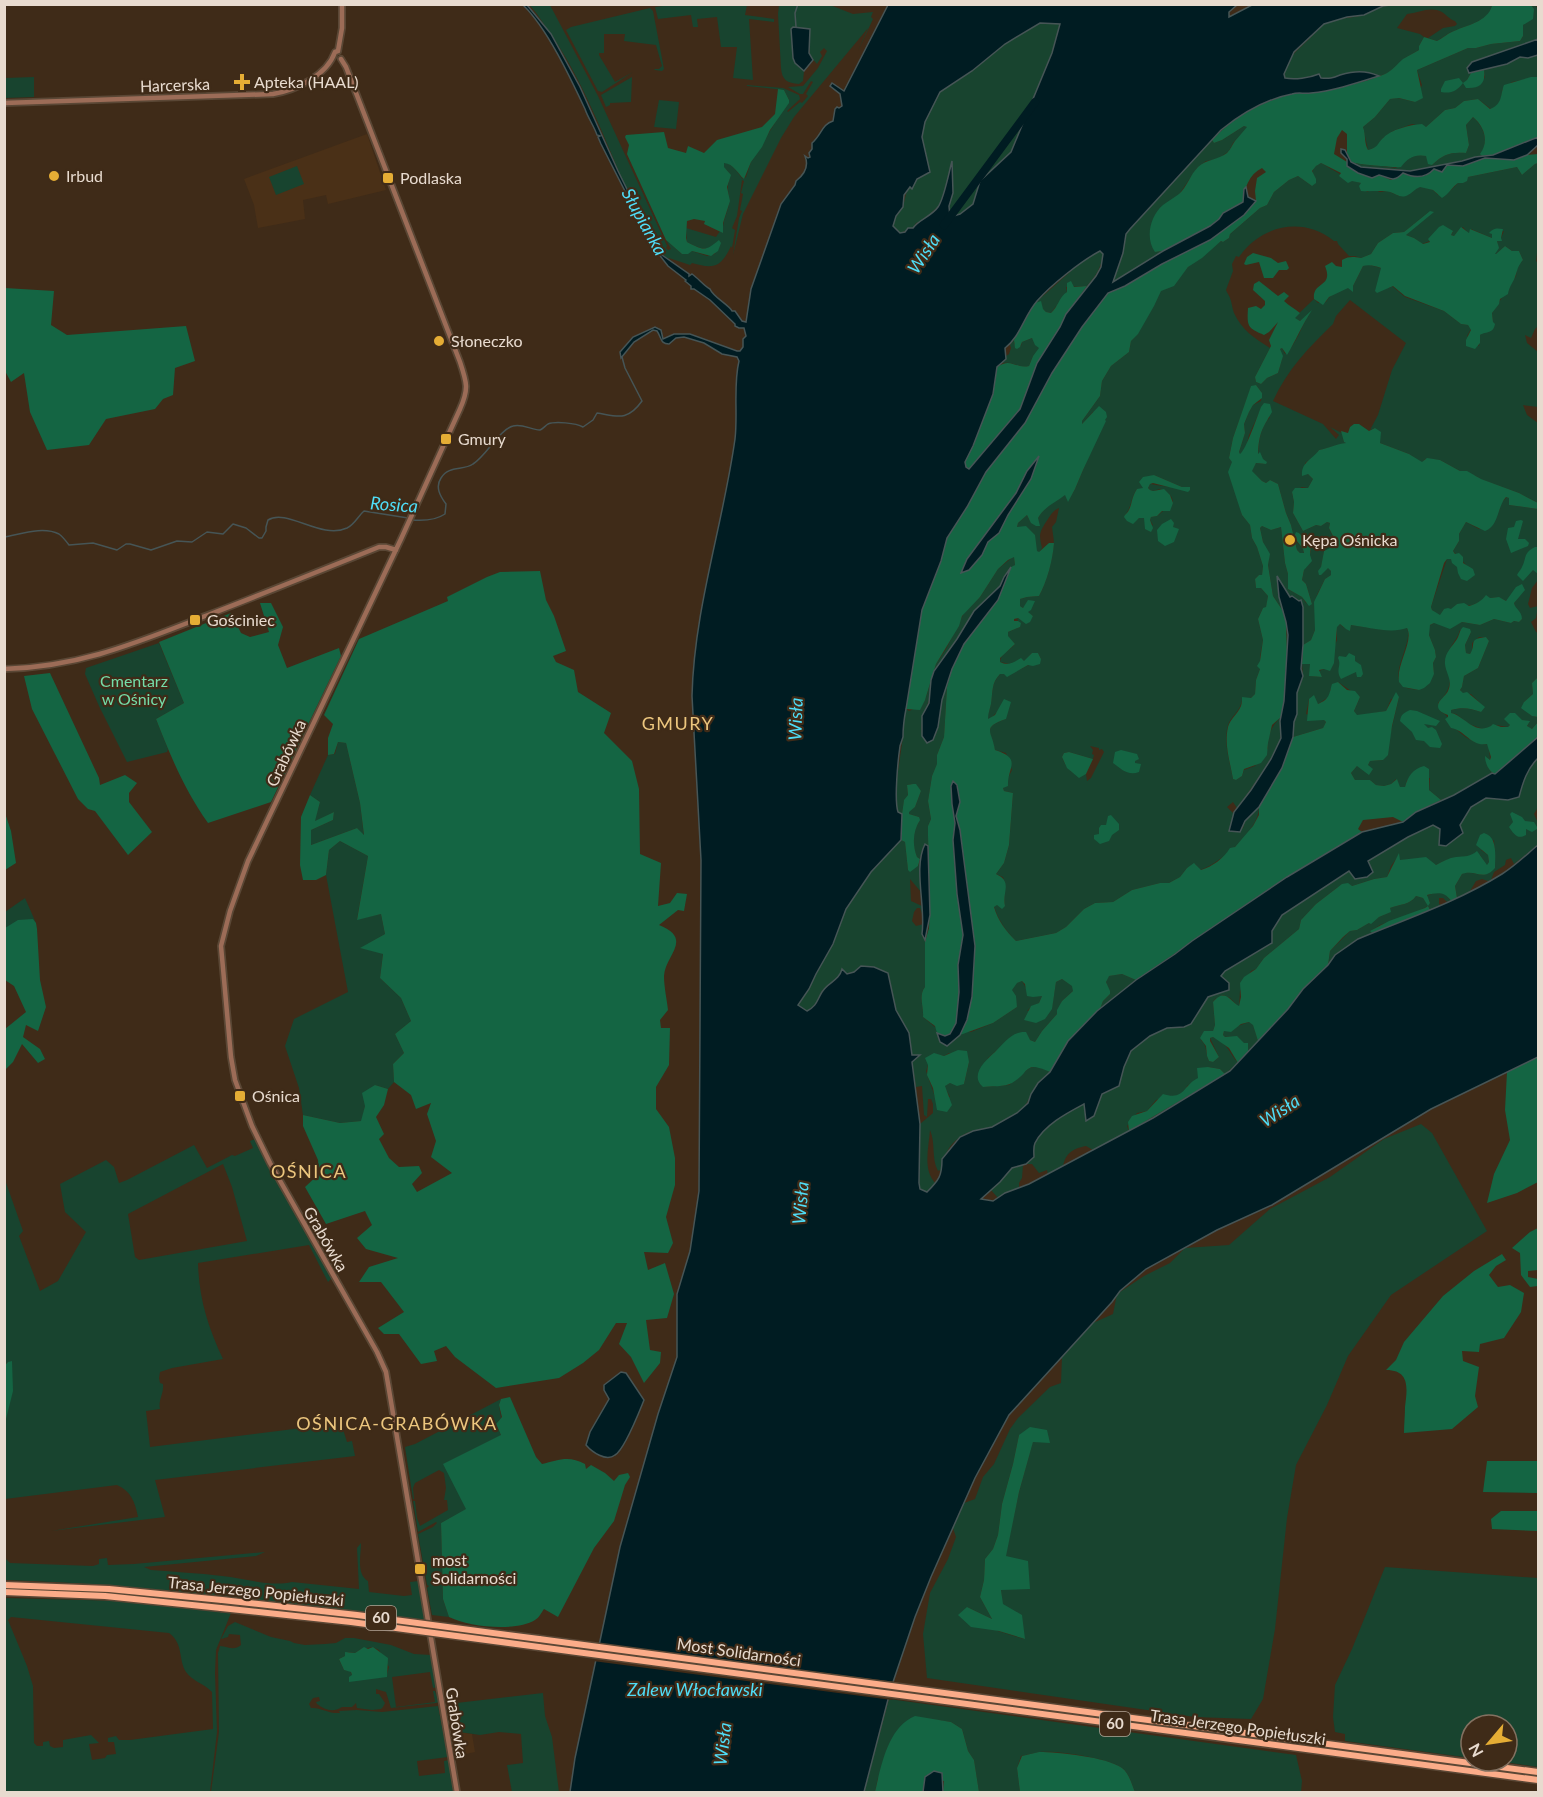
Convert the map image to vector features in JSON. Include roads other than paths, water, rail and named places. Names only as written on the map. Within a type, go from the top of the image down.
[{"type":"main road","name":"Trasa Jerzego Popiełuszki","points":[[5,1590],[109,1589],[357,1615],[539,1639]]},
{"type":"main road","name":"Trasa Jerzego Popiełuszki","points":[[5,1590],[105,1596],[221,1608],[360,1623],[539,1647]]},
{"type":"main road","name":"Most Solidarności","points":[[539,1639],[685,1657],[935,1693]]},
{"type":"main road","name":"Most Solidarności","points":[[539,1647],[841,1686],[933,1701]]},
{"type":"main road","name":"Trasa Jerzego Popiełuszki","points":[[935,1693],[1539,1772]]},
{"type":"main road","name":"Trasa Jerzego Popiełuszki","points":[[933,1701],[1539,1780]]},
{"type":"street","points":[[338,51],[342,54],[341,59],[336,60],[334,53],[338,51],[342,28],[342,4]]},
{"type":"street","name":"Harcerska","points":[[4,103],[273,94],[303,85],[334,57]]},
{"type":"street","name":"Grabówka","points":[[341,59],[460,362],[467,387],[465,397],[414,513],[248,861],[227,921],[221,950],[232,1068],[237,1087],[270,1163],[377,1352],[386,1372],[457,1792]]},
{"type":"street","points":[[4,669],[51,665],[99,655],[177,627],[379,547],[396,550]]},
{"type":"water","name":"Zalew Włocławski","points":[[523,5],[527,5],[551,34],[580,87],[652,240],[662,255],[689,276],[692,274],[695,276],[732,311],[735,311],[742,321],[746,322],[751,289],[781,204],[804,173],[807,163],[805,156],[810,157],[812,143],[826,125],[833,121],[835,109],[842,106],[840,94],[830,86],[832,83],[844,91],[888,5],[1237,5],[1229,12],[1229,17],[1252,5],[1390,5],[1364,15],[1324,24],[1294,52],[1284,74],[1285,78],[1293,79],[1319,74],[1321,78],[1333,78],[1360,72],[1379,76],[1328,90],[1282,96],[1246,112],[1221,130],[1130,229],[1126,234],[1123,253],[1113,282],[1163,251],[1210,226],[1223,213],[1243,202],[1246,187],[1248,197],[1256,201],[1244,215],[1210,240],[1108,293],[1082,327],[1052,373],[1025,423],[986,472],[947,538],[941,561],[922,610],[900,746],[896,799],[898,812],[902,814],[901,840],[871,872],[846,909],[833,944],[798,1005],[807,1011],[813,1007],[824,989],[842,969],[847,974],[861,966],[874,967],[888,973],[896,1010],[909,1033],[912,1055],[920,1055],[912,1062],[920,1124],[920,1189],[927,1192],[934,1184],[940,1174],[942,1159],[960,1137],[973,1131],[992,1127],[1017,1113],[1028,1103],[1038,1083],[1050,1072],[1068,1041],[1097,1011],[1136,980],[1287,877],[1362,832],[1403,822],[1416,812],[1454,795],[1492,773],[1495,774],[1538,737],[1538,758],[1526,776],[1519,797],[1508,800],[1486,798],[1471,807],[1460,825],[1463,833],[1446,846],[1439,845],[1440,829],[1433,825],[1368,861],[1373,872],[1367,877],[1355,879],[1349,871],[1282,915],[1272,931],[1272,943],[1225,971],[1221,976],[1229,983],[1229,990],[1208,997],[1191,1024],[1184,1027],[1167,1028],[1150,1036],[1131,1051],[1119,1086],[1102,1094],[1094,1116],[1086,1121],[1084,1104],[1056,1120],[1035,1143],[1034,1157],[1026,1164],[1012,1168],[981,1199],[993,1201],[1005,1193],[1029,1184],[1153,1118],[1230,1071],[1335,955],[1358,939],[1431,910],[1485,884],[1512,867],[1538,845],[1538,1057],[1431,1109],[1272,1205],[1217,1230],[1146,1269],[1120,1291],[1009,1415],[975,1478],[915,1617],[891,1688],[864,1792],[570,1792],[575,1758],[620,1547],[658,1414],[677,1357],[677,1294],[690,1251],[699,1191],[701,860],[692,696],[703,599],[735,439],[736,380],[739,361],[737,357],[722,354],[704,343],[684,337],[676,338],[666,344],[657,331],[653,330],[634,342],[621,358],[620,352],[633,337],[655,327],[661,330],[663,339],[674,334],[690,334],[737,351],[743,347],[743,339],[746,336],[744,328],[735,326],[710,300],[691,289],[686,280],[668,266],[654,248],[565,68],[541,26]],"holes":[[[1040,23],[1060,24],[1052,53],[1011,152],[980,181],[973,204],[960,214],[950,217],[949,206],[953,193],[952,161],[938,207],[913,228],[900,233],[893,226],[896,216],[903,207],[904,195],[910,187],[912,189],[917,179],[930,172],[922,137],[925,122],[940,92],[972,71],[1005,44]],[[1100,251],[1103,254],[1101,267],[1066,314],[1037,363],[1020,409],[969,469],[965,462],[993,394],[997,367],[1006,359],[1005,348],[1043,295],[1075,267]]]},
{"type":"water","points":[[793,27],[810,29],[809,53],[813,60],[804,71],[793,58],[791,29]]},
{"type":"water","points":[[1538,39],[1538,55],[1528,58],[1520,57],[1507,64],[1469,73],[1467,68],[1472,62]]},
{"type":"water","points":[[1538,137],[1538,145],[1527,155],[1514,160],[1485,158],[1463,166],[1447,165],[1442,172],[1434,169],[1427,175],[1419,177],[1403,173],[1394,179],[1379,175],[1372,178],[1347,166],[1347,159],[1341,153],[1341,149],[1345,150],[1351,162],[1361,167],[1410,171],[1493,155]]},
{"type":"water","points":[[1039,456],[1031,479],[999,533],[988,542],[982,555],[969,570],[961,573],[967,559],[1016,493],[1027,471]]},
{"type":"water","points":[[1011,567],[998,600],[964,644],[952,669],[942,700],[938,727],[933,740],[927,743],[922,736],[922,716],[929,703],[934,671],[974,611],[1000,586]]},
{"type":"water","points":[[1277,576],[1290,597],[1301,600],[1303,607],[1301,669],[1303,676],[1297,693],[1297,714],[1293,737],[1282,768],[1259,807],[1245,821],[1240,832],[1229,831],[1234,812],[1271,759],[1281,738],[1280,721],[1284,701],[1288,635],[1279,597]]},
{"type":"water","points":[[953,781],[957,785],[960,802],[956,816],[960,830],[975,946],[972,997],[967,1020],[960,1035],[947,1046],[940,1042],[937,1033],[945,1036],[950,1034],[956,1023],[959,992],[958,965],[963,935],[953,840],[955,823],[951,786]]},
{"type":"water","points":[[925,844],[928,846],[930,915],[925,940],[922,934],[920,864]]},
{"type":"water","points":[[621,1372],[626,1373],[644,1400],[623,1446],[615,1455],[603,1457],[586,1445],[590,1432],[609,1399],[604,1385]]},
{"type":"water","points":[[934,1771],[942,1773],[943,1792],[923,1792],[925,1777]]},
{"type":"waterway","points":[[796,27],[795,13],[798,4]]},
{"type":"waterway","name":"Wisła","points":[[944,225],[1035,102]]},
{"type":"waterway","name":"Rosica","points":[[412,520],[429,520],[445,514],[446,504],[438,488],[441,478],[448,471],[473,464],[508,428],[520,425],[540,430],[548,424],[555,423],[583,427],[593,420],[597,413],[621,416],[637,408],[642,401],[625,368],[622,357]]},
{"type":"waterway","name":"Rosica","points":[[4,537],[32,531],[46,531],[59,534],[69,545],[93,543],[117,550],[130,544],[151,550],[177,541],[192,542],[207,532],[223,534],[233,524],[246,528],[262,538],[268,520],[276,517],[337,531],[350,526],[364,511],[408,518]]},
{"type":"place","name":"Apteka (HAAL)","points":[[242,82]]},
{"type":"place","name":"Irbud","points":[[54,176]]},
{"type":"place","name":"Podlaska","points":[[388,178]]},
{"type":"place","name":"Słoneczko","points":[[439,341]]},
{"type":"place","name":"Gmury","points":[[446,439]]},
{"type":"place","name":"Kępa Ośnicka","points":[[1290,540]]},
{"type":"place","name":"Gościniec","points":[[195,620]]},
{"type":"place","name":"Ośnica","points":[[240,1096]]},
{"type":"place","name":"most Solidarności","points":[[420,1569]]},
{"type":"district","name":"GMURY","points":[[678,724]]},
{"type":"district","name":"OŚNICA","points":[[309,1172]]},
{"type":"district","name":"OŚNICA-GRABÓWKA","points":[[397,1424]]},
{"type":"water label","name":"Słupianka","points":[[644,222]]},
{"type":"park label","name":"Cmentarz w Ośnicy","points":[[134,690]]}]
